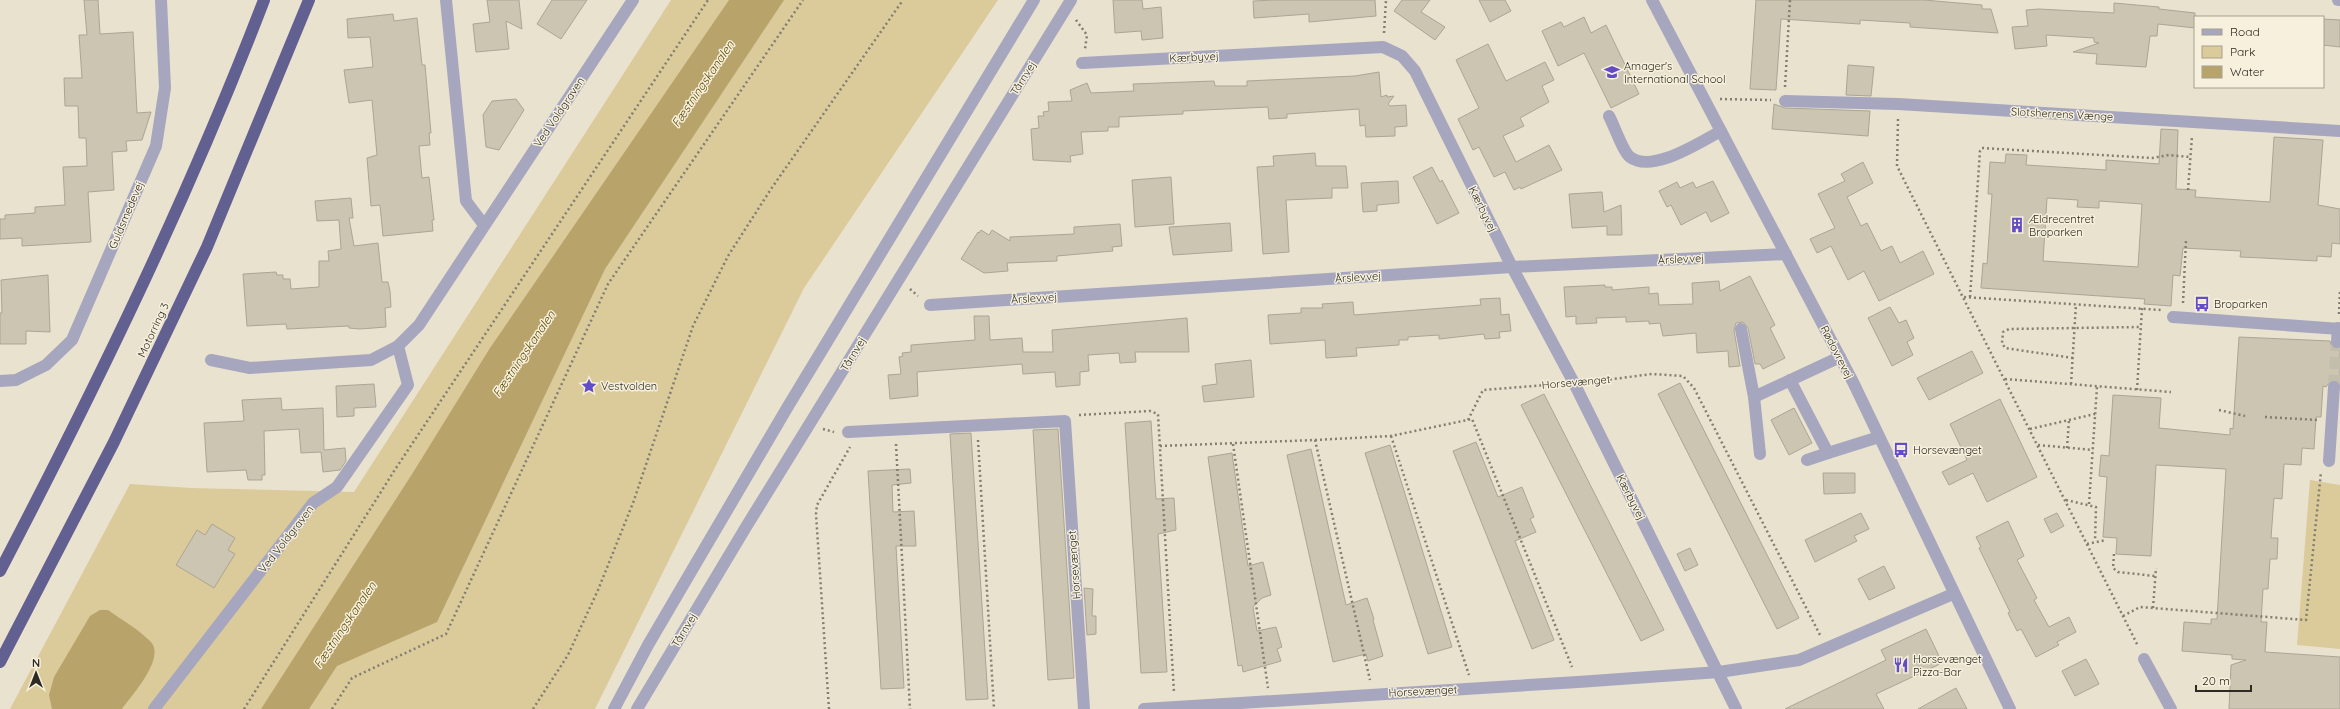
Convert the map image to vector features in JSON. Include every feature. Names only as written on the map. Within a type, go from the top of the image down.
[{"type":"highway","points":[[0,570],[78,421],[168,230],[264,0]]},
{"type":"highway","name":"Motorring 3","points":[[0,662],[114,442],[207,248],[308,0]]},
{"type":"street","name":"Guldsmedevej","points":[[0,381],[16,380],[46,365],[72,340],[156,146],[166,88],[161,0]]},
{"type":"street","points":[[446,0],[466,201],[484,225]]},
{"type":"street","name":"Ved Voldgraven","points":[[211,360],[250,368],[371,360],[398,346],[419,325],[633,0]]},
{"type":"street","name":"Tårnvej","points":[[614,709],[648,645],[791,402],[1034,0]]},
{"type":"street","name":"Rødovrevej","points":[[1652,0],[1840,357],[1953,594],[2010,709]]},
{"type":"street","name":"Tårnvej","points":[[637,709],[898,279],[1069,4]]},
{"type":"street","name":"Kærbyvej","points":[[1082,63],[1383,47],[1402,56],[1415,71],[1512,267],[1574,383],[1719,672],[1736,709]]},
{"type":"street","name":"Slotsherrens Vænge","points":[[1785,101],[1898,104],[2340,131]]},
{"type":"street","points":[[1609,116],[1629,157],[1643,163],[1660,161],[1721,131]]},
{"type":"street","name":"Årslevvej","points":[[930,305],[1512,267],[1786,254]]},
{"type":"street","points":[[2178,317],[2339,328],[2337,342]]},
{"type":"street","points":[[1741,329],[1754,397],[1760,454]]},
{"type":"street","name":"Ved Voldgraven","points":[[154,709],[313,503],[337,487],[408,385],[398,346]]},
{"type":"street","points":[[1754,397],[1840,357]]},
{"type":"street","points":[[1790,380],[1828,453]]},
{"type":"street","points":[[2329,461],[2334,387]]},
{"type":"street","points":[[853,431],[1065,421]]},
{"type":"street","name":"Horsevænget","points":[[1065,421],[1084,709]]},
{"type":"street","points":[[1807,460],[1879,437]]},
{"type":"street","name":"Horsevænget","points":[[1144,709],[1719,672],[1799,660],[1953,594]]},
{"type":"street","points":[[2144,659],[2171,709]]},
{"type":"path","points":[[244,709],[396,468],[708,0]]},
{"type":"path","points":[[332,709],[352,678],[446,634],[608,284],[803,0]]},
{"type":"path","points":[[533,709],[568,655],[598,590],[633,503],[693,326],[728,256],[771,189],[902,0]]},
{"type":"path","points":[[1383,47],[1386,0]]},
{"type":"path","points":[[1704,98],[1785,101],[1790,0]]},
{"type":"path","points":[[1069,4],[1087,35],[1082,63]]},
{"type":"path","points":[[1898,104],[1897,166],[1964,297],[2144,659]]},
{"type":"path","points":[[2188,190],[2192,122]]},
{"type":"path","points":[[1970,297],[1980,151],[1982,148],[2152,158],[2169,155],[2190,157]]},
{"type":"path","points":[[1964,297],[2159,309],[2178,317],[2186,240]]},
{"type":"path","points":[[898,279],[930,305]]},
{"type":"path","points":[[2339,328],[2340,290]]},
{"type":"path","points":[[2072,384],[2076,304]]},
{"type":"path","points":[[2137,390],[2142,308]]},
{"type":"path","points":[[2073,358],[2005,348],[2002,343],[2003,332],[2009,329],[2141,327]]},
{"type":"path","name":"Horsevænget","points":[[1468,420],[1483,390],[1574,383],[1652,374],[1683,376],[1694,388],[1826,648]]},
{"type":"path","points":[[2004,379],[2171,392]]},
{"type":"path","points":[[2089,504],[2097,387]]},
{"type":"path","points":[[2219,410],[2245,416]]},
{"type":"path","points":[[1065,421],[1067,416],[1150,411],[1158,414],[1175,707]]},
{"type":"path","points":[[2030,429],[2095,414]]},
{"type":"path","points":[[2265,417],[2332,421]]},
{"type":"path","points":[[1160,446],[1391,436],[1472,419],[1578,682]]},
{"type":"path","points":[[2068,448],[2069,420]]},
{"type":"path","points":[[810,424],[830,432],[853,431],[817,506],[816,514],[829,709]]},
{"type":"path","points":[[978,425],[994,709]]},
{"type":"path","points":[[895,429],[910,709]]},
{"type":"path","name":"Horsevænget","points":[[1391,436],[1474,688]]},
{"type":"path","name":"Horsevænget","points":[[1316,440],[1373,694]]},
{"type":"path","points":[[1233,444],[1270,702]]},
{"type":"path","points":[[2038,445],[2093,450]]},
{"type":"path","points":[[2123,616],[2140,607],[2306,620],[2319,473],[2329,461]]},
{"type":"path","points":[[2065,500],[2089,504],[2096,507],[2095,541]]},
{"type":"path","points":[[2087,544],[2095,541],[2106,540]]},
{"type":"path","points":[[2114,554],[2113,568],[2118,572],[2155,576]]},
{"type":"path","points":[[2153,608],[2156,568]]},
{"type":"green space","name":"Vestvolden","points":[[671,0],[998,0],[804,288],[595,709],[10,709],[130,484],[191,488],[354,492]]},
{"type":"green space","points":[[2310,480],[2340,485],[2340,649],[2297,645]]},
{"type":"water","name":"Fæstningskanalen","points":[[729,0],[784,0],[605,269],[437,622],[337,666],[309,709],[261,709],[414,471],[490,348]]},
{"type":"water","points":[[100,610],[108,610],[150,641],[154,648],[154,656],[151,666],[140,686],[122,709],[52,709],[49,695],[54,677],[90,616]]},
{"type":"building","points":[[84,0],[98,0],[100,34],[133,32],[137,113],[151,112],[142,140],[126,141],[127,151],[112,152],[114,190],[88,192],[91,242],[22,246],[22,238],[0,239],[0,219],[5,219],[5,215],[35,213],[35,207],[65,205],[63,167],[87,166],[86,138],[79,138],[78,106],[65,106],[64,78],[82,78],[79,35],[87,35]]},
{"type":"building","points":[[487,0],[519,0],[522,29],[506,21],[509,49],[476,52],[473,24],[490,22]]},
{"type":"building","points":[[552,0],[587,0],[561,39],[537,24]]},
{"type":"building","points":[[1113,0],[1142,0],[1143,9],[1161,7],[1163,38],[1142,40],[1141,31],[1115,33]]},
{"type":"building","points":[[1375,0],[1376,16],[1309,22],[1309,14],[1254,18],[1253,1]]},
{"type":"building","points":[[1402,0],[1430,0],[1421,12],[1445,27],[1435,40],[1394,11]]},
{"type":"building","points":[[1479,0],[1505,0],[1511,11],[1490,22]]},
{"type":"building","points":[[1756,0],[1924,0],[1982,5],[1982,9],[1991,9],[1998,33],[1910,27],[1910,23],[1860,20],[1860,24],[1781,19],[1776,90],[1750,89]]},
{"type":"building","points":[[2114,3],[2159,7],[2159,9],[2195,13],[2194,28],[2158,24],[2157,36],[2150,36],[2146,67],[2096,64],[2097,54],[2073,52],[2099,43],[2094,42],[2094,38],[2046,35],[2047,46],[2015,49],[2012,27],[2028,26],[2026,10],[2039,9],[2114,13]]},
{"type":"building","points":[[393,14],[394,21],[417,18],[422,65],[425,65],[431,133],[429,133],[430,145],[419,146],[422,178],[429,177],[434,220],[432,220],[433,231],[383,236],[380,205],[371,206],[367,158],[377,155],[372,100],[349,103],[344,70],[373,67],[370,37],[348,38],[347,19]]},
{"type":"building","points":[[1584,17],[1591,33],[1606,25],[1639,94],[1611,108],[1584,53],[1558,66],[1542,31],[1561,22],[1564,27]]},
{"type":"building","points":[[2324,19],[2340,20],[2340,47],[2324,45]]},
{"type":"building","points":[[1488,44],[1506,81],[1545,62],[1554,80],[1542,86],[1549,102],[1520,118],[1524,126],[1503,136],[1516,162],[1549,145],[1562,170],[1521,189],[1520,187],[1514,190],[1505,172],[1494,177],[1479,147],[1473,150],[1458,119],[1479,108],[1456,60]]},
{"type":"building","points":[[1848,65],[1874,67],[1871,96],[1846,95]]},
{"type":"building","points":[[1379,72],[1381,97],[1387,95],[1387,97],[1394,96],[1388,104],[1390,106],[1406,105],[1407,126],[1395,127],[1395,136],[1366,137],[1365,125],[1360,126],[1359,109],[1287,114],[1287,118],[1269,119],[1268,107],[1183,111],[1183,114],[1119,117],[1119,127],[1108,127],[1108,131],[1081,132],[1083,154],[1070,156],[1071,162],[1033,160],[1031,129],[1039,128],[1038,116],[1044,116],[1043,112],[1049,111],[1048,102],[1072,101],[1070,90],[1087,83],[1091,93],[1134,91],[1133,84],[1214,81],[1215,86],[1247,86],[1247,81],[1355,76]]},
{"type":"building","points":[[516,99],[524,110],[499,150],[486,147],[483,115],[492,101]]},
{"type":"building","points":[[1774,104],[1785,108],[1870,111],[1868,136],[1772,129]]},
{"type":"building","points":[[2161,129],[2178,130],[2176,189],[2196,190],[2195,197],[2270,202],[2274,137],[2323,140],[2318,205],[2340,209],[2340,244],[2332,243],[2331,257],[2317,256],[2317,261],[2240,257],[2241,251],[2183,248],[2180,276],[2173,275],[2171,306],[2144,304],[2145,299],[1981,288],[1983,263],[1987,264],[1992,194],[1988,194],[1990,162],[2005,163],[2006,154],[2027,155],[2026,165],[2106,170],[2106,160],[2159,164]],"holes":[[[2047,198],[2078,200],[2077,207],[2099,208],[2099,201],[2142,204],[2138,267],[2043,261]]]},
{"type":"building","points":[[1315,153],[1316,166],[1346,166],[1348,188],[1332,188],[1332,198],[1286,200],[1289,252],[1263,254],[1257,167],[1274,166],[1273,156]]},
{"type":"building","points":[[1863,162],[1873,183],[1847,197],[1861,226],[1867,223],[1881,251],[1892,246],[1900,263],[1923,251],[1934,274],[1879,301],[1864,271],[1848,280],[1831,246],[1817,253],[1810,239],[1835,228],[1818,194],[1845,181],[1841,174]]},
{"type":"building","points":[[1432,167],[1440,182],[1442,180],[1459,213],[1437,224],[1413,177]]},
{"type":"building","points":[[1171,177],[1174,224],[1135,227],[1132,180]]},
{"type":"building","points":[[1398,181],[1399,203],[1377,205],[1377,211],[1363,212],[1361,183]]},
{"type":"building","points":[[1713,181],[1729,213],[1711,222],[1706,212],[1681,225],[1671,205],[1667,207],[1659,191],[1677,182],[1680,188],[1693,182],[1696,188]]},
{"type":"building","points":[[1602,192],[1604,212],[1621,205],[1622,235],[1607,235],[1607,226],[1572,228],[1569,194]]},
{"type":"building","points":[[351,198],[353,218],[349,218],[354,246],[378,243],[382,282],[388,282],[390,291],[391,307],[385,308],[386,327],[360,329],[349,328],[349,326],[287,329],[286,324],[247,326],[243,274],[276,272],[277,275],[283,275],[283,279],[290,279],[291,289],[319,287],[319,261],[329,261],[328,251],[341,249],[339,220],[317,221],[315,201]]},
{"type":"building","points":[[1230,223],[1232,251],[1173,255],[1169,227]]},
{"type":"building","points":[[1120,224],[1122,246],[1112,247],[1113,251],[1057,256],[1057,261],[1007,263],[1008,271],[984,273],[961,259],[978,232],[979,233],[981,230],[989,235],[992,230],[1010,241],[1010,237],[1074,234],[1074,227]]},
{"type":"building","points":[[48,275],[50,332],[26,331],[26,344],[0,344],[0,313],[2,313],[1,280]]},
{"type":"building","points":[[1750,276],[1775,325],[1770,328],[1785,358],[1763,369],[1760,364],[1755,364],[1748,328],[1743,322],[1736,323],[1734,330],[1740,366],[1729,367],[1728,351],[1697,353],[1696,333],[1663,336],[1660,323],[1649,324],[1649,321],[1626,322],[1626,317],[1596,318],[1597,323],[1576,324],[1576,316],[1566,317],[1564,287],[1605,285],[1605,287],[1612,287],[1612,290],[1649,287],[1649,294],[1658,293],[1659,305],[1693,304],[1692,283],[1719,281],[1720,291]]},
{"type":"building","points":[[1500,298],[1501,315],[1509,314],[1511,331],[1499,332],[1500,338],[1485,339],[1484,334],[1439,339],[1439,335],[1408,337],[1408,340],[1399,340],[1399,345],[1356,348],[1357,356],[1326,358],[1325,340],[1270,344],[1268,315],[1301,313],[1301,308],[1323,308],[1322,304],[1353,302],[1354,315],[1481,305],[1480,299]]},
{"type":"building","points":[[1890,307],[1899,323],[1906,320],[1914,338],[1907,342],[1913,355],[1892,366],[1868,318]]},
{"type":"building","points":[[974,316],[989,316],[990,340],[1022,338],[1023,352],[1053,352],[1052,330],[1187,318],[1189,352],[1135,352],[1136,362],[1120,363],[1119,353],[1088,355],[1089,371],[1080,372],[1080,385],[1056,387],[1055,372],[1023,374],[1022,364],[917,372],[918,396],[890,399],[888,375],[901,374],[899,357],[903,356],[902,353],[911,352],[911,345],[975,340]]},
{"type":"building","points":[[2239,337],[2330,341],[2332,348],[2340,349],[2340,383],[2331,380],[2326,387],[2323,386],[2321,417],[2316,417],[2314,449],[2302,448],[2301,465],[2284,464],[2282,499],[2274,498],[2271,538],[2278,538],[2277,559],[2270,559],[2268,589],[2263,589],[2261,622],[2267,622],[2265,652],[2340,657],[2340,709],[2229,709],[2231,665],[2246,660],[2232,659],[2232,655],[2182,651],[2184,622],[2211,624],[2211,619],[2217,619],[2226,469],[2156,465],[2151,556],[2116,554],[2117,538],[2103,537],[2107,477],[2099,476],[2101,455],[2109,456],[2113,395],[2161,398],[2159,428],[2230,435],[2230,428],[2233,429]]},
{"type":"building","points":[[1972,351],[1983,373],[1929,400],[1917,378]]},
{"type":"building","points":[[1251,360],[1254,397],[1204,402],[1202,386],[1217,384],[1215,364]]},
{"type":"building","points":[[1680,383],[1799,618],[1777,629],[1658,394]]},
{"type":"building","points":[[374,384],[376,407],[354,408],[354,416],[337,417],[336,386]]},
{"type":"building","points":[[1544,394],[1664,630],[1641,641],[1521,405]]},
{"type":"building","points":[[281,398],[282,410],[323,408],[324,450],[345,448],[346,461],[340,470],[323,472],[321,452],[301,453],[299,429],[264,431],[265,475],[262,475],[262,480],[248,480],[246,470],[207,472],[204,423],[244,421],[242,400]]},
{"type":"building","points":[[2000,399],[2037,477],[1987,502],[1973,473],[1949,485],[1942,472],[1967,460],[1950,424]]},
{"type":"building","points":[[1794,408],[1812,443],[1789,455],[1771,420]]},
{"type":"building","points":[[1151,421],[1156,499],[1174,498],[1176,530],[1158,534],[1167,672],[1141,673],[1125,423]]},
{"type":"building","points":[[1058,429],[1074,678],[1048,680],[1033,430]]},
{"type":"building","points":[[971,433],[988,699],[966,700],[950,434]]},
{"type":"building","points":[[1476,442],[1498,497],[1522,487],[1534,517],[1530,519],[1536,532],[1515,541],[1554,640],[1532,649],[1453,451]]},
{"type":"building","points":[[1390,445],[1452,647],[1428,654],[1365,453]]},
{"type":"building","points":[[1311,449],[1346,605],[1367,598],[1374,619],[1373,620],[1383,656],[1368,661],[1366,654],[1333,662],[1287,455]]},
{"type":"building","points":[[1232,453],[1248,566],[1263,562],[1271,595],[1262,598],[1253,607],[1257,631],[1276,627],[1282,647],[1277,649],[1281,661],[1243,672],[1242,665],[1238,666],[1208,457]]},
{"type":"building","points":[[910,469],[911,483],[892,485],[893,512],[914,511],[916,546],[896,546],[904,688],[881,689],[868,471]]},
{"type":"building","points":[[1823,473],[1855,473],[1855,493],[1824,494]]},
{"type":"building","points":[[1861,513],[1869,529],[1854,536],[1857,541],[1815,562],[1805,540]]},
{"type":"building","points":[[2057,513],[2064,526],[2051,533],[2044,519]]},
{"type":"building","points":[[2008,521],[2024,556],[2017,560],[2037,598],[2034,600],[2049,627],[2069,617],[2076,632],[2057,642],[2059,645],[2036,657],[2021,629],[2017,631],[2008,613],[2010,612],[1979,548],[1981,547],[1976,537]]},
{"type":"building","points":[[212,524],[235,538],[228,550],[235,554],[214,588],[176,565],[197,530],[205,535]]},
{"type":"building","points":[[1690,548],[1698,565],[1685,571],[1677,554]]},
{"type":"building","points":[[1884,566],[1895,588],[1869,600],[1858,579]]},
{"type":"building","points":[[1084,588],[1093,589],[1092,616],[1096,616],[1096,634],[1087,635]]},
{"type":"building","points":[[1926,629],[1940,658],[1940,664],[1876,694],[1884,709],[1785,709],[1886,660],[1881,650]]},
{"type":"building","points":[[2086,659],[2099,684],[2075,696],[2062,671]]},
{"type":"building","points":[[1956,688],[1967,709],[1918,709],[1947,693]]},
{"type":"tunnel","points":[[2334,387],[2337,342]]},
{"type":"place","name":"Amager's International School","points":[[1612,72]]},
{"type":"place","name":"Ældrecentret Broparken","points":[[2017,225]]},
{"type":"place","name":"Broparken","points":[[2202,304]]},
{"type":"place","name":"Vestvolden","points":[[589,386]]},
{"type":"place","name":"Horsevænget","points":[[1901,450]]},
{"type":"place","name":"Horsevænget Pizza-Bar","points":[[1901,665]]}]
